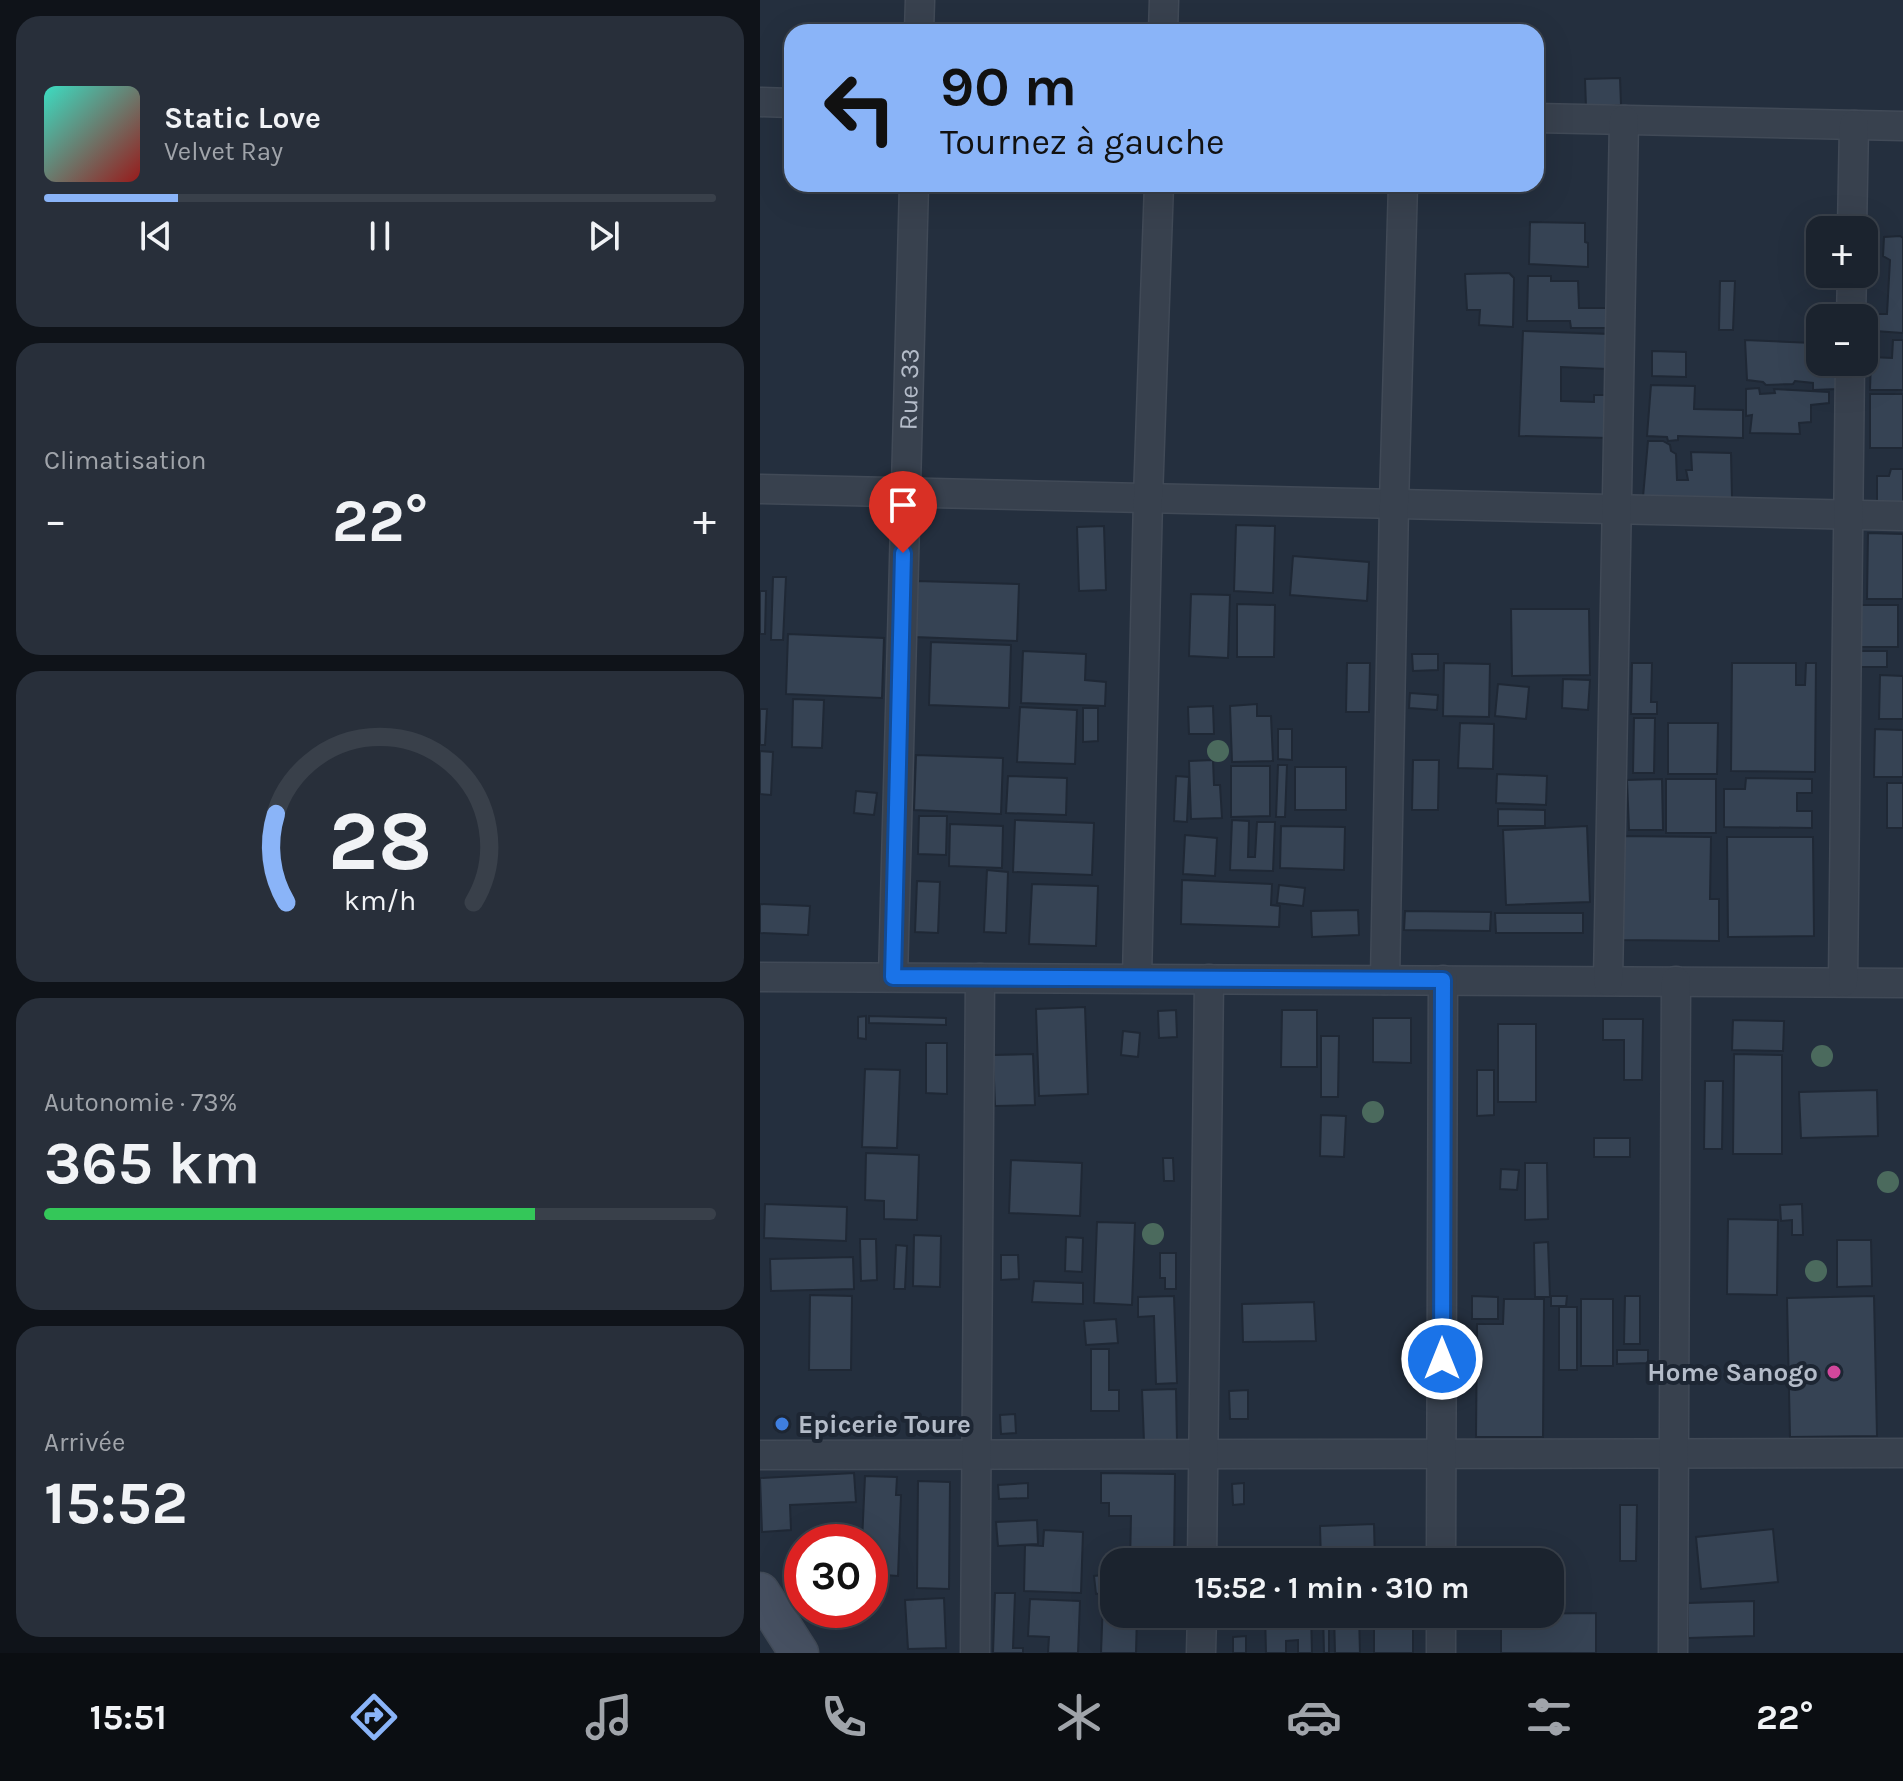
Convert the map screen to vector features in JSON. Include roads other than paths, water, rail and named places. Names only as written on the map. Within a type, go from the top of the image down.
[{"type":"street","points":[[919,24],[920,0]]},
{"type":"street","points":[[1163,24],[1164,0]]},
{"type":"street","points":[[760,102],[784,103]]},
{"type":"street","points":[[1544,118],[1903,126]]},
{"type":"street","points":[[1608,981],[1614,509],[1624,120]]},
{"type":"street","points":[[1852,216],[1854,125]]},
{"type":"street","name":"Rue 33","points":[[893,977],[914,192]]},
{"type":"street","points":[[1137,978],[1159,192]]},
{"type":"street","points":[[1385,980],[1403,192]]},
{"type":"street","points":[[1843,982],[1850,376]]},
{"type":"street","points":[[760,489],[1903,516]]},
{"type":"street","points":[[760,977],[1903,983]]},
{"type":"street","points":[[975,1653],[980,978]]},
{"type":"street","points":[[1202,1548],[1209,979]]},
{"type":"street","points":[[1441,1548],[1443,980]]},
{"type":"street","points":[[1673,1653],[1676,981]]},
{"type":"street","points":[[760,1455],[1903,1453]]},
{"type":"street","points":[[760,1592],[799,1653]]},
{"type":"street","points":[[1201,1653],[1202,1628]]},
{"type":"street","points":[[1441,1628],[1441,1653]]},
{"type":"place","name":"Home Sanogo","points":[[1834,1372]]},
{"type":"place","name":"Epicerie Toure","points":[[782,1424]]}]
